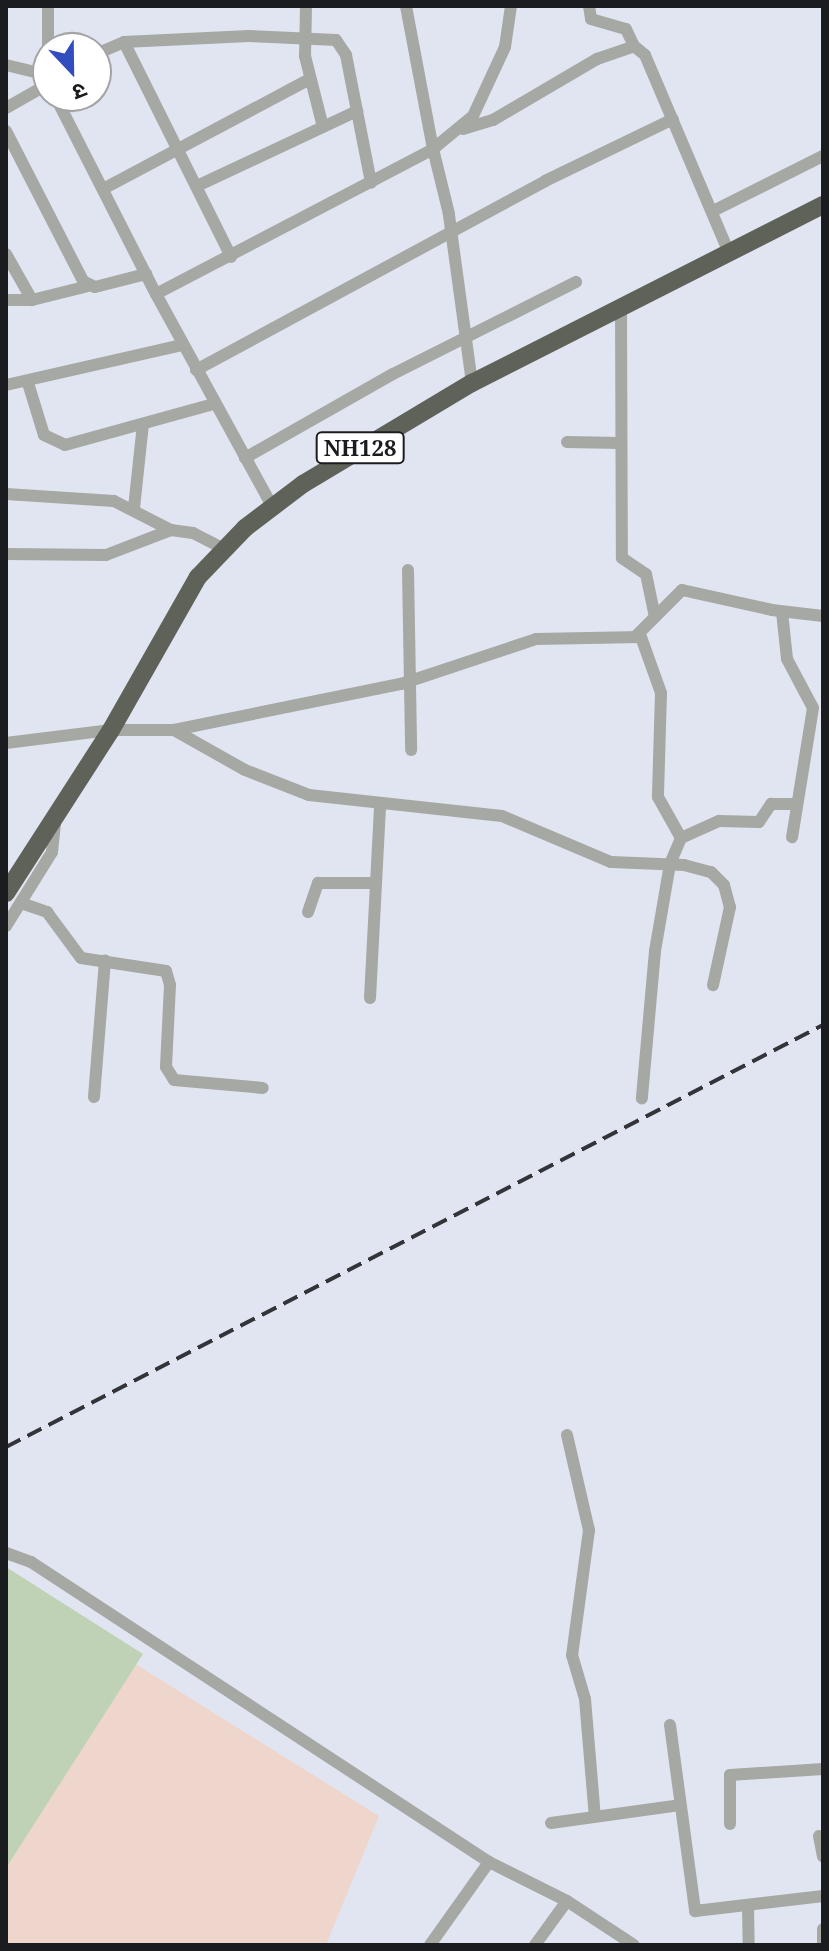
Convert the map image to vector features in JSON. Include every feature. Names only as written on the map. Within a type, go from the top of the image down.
[{"type":"highway","name":"NH128","points":[[13,898],[36,847],[111,730],[181,606],[222,548],[272,506],[472,383],[823,205]]},
{"type":"street","points":[[48,6],[48,32]]},
{"type":"street","points":[[306,6],[305,37],[310,79],[323,127]]},
{"type":"street","points":[[406,6],[452,232],[472,383]]},
{"type":"street","points":[[463,129],[505,47],[511,6]]},
{"type":"street","points":[[589,6],[591,19],[626,29],[634,46],[645,55],[729,253]]},
{"type":"street","points":[[112,47],[124,42],[305,37],[342,44],[371,183]]},
{"type":"street","points":[[124,42],[231,257]]},
{"type":"street","points":[[156,294],[371,183],[463,129],[493,120],[597,59],[634,46]]},
{"type":"street","points":[[6,65],[32,74]]},
{"type":"street","points":[[103,189],[177,146],[310,79]]},
{"type":"street","points":[[6,108],[32,91]]},
{"type":"street","points":[[197,186],[357,111]]},
{"type":"street","points":[[63,112],[182,345],[272,506]]},
{"type":"street","points":[[196,370],[452,232],[673,119]]},
{"type":"street","points":[[6,131],[88,286]]},
{"type":"street","points":[[713,211],[823,156]]},
{"type":"street","points":[[6,254],[32,300]]},
{"type":"street","points":[[6,300],[32,300],[146,274]]},
{"type":"street","points":[[245,458],[466,336],[576,282]]},
{"type":"street","points":[[621,308],[622,558],[646,574],[655,617]]},
{"type":"street","points":[[6,385],[28,383],[182,345]]},
{"type":"street","points":[[28,383],[44,435],[55,444],[78,443],[214,404]]},
{"type":"street","points":[[134,508],[143,424]]},
{"type":"street","points":[[567,442],[620,443]]},
{"type":"street","points":[[6,494],[75,496],[134,508],[171,530],[193,533],[222,548]]},
{"type":"street","points":[[6,554],[106,555],[171,530]]},
{"type":"street","points":[[408,570],[411,750]]},
{"type":"street","points":[[636,636],[682,590],[782,612],[823,616]]},
{"type":"street","points":[[782,612],[787,659],[813,708],[792,837]]},
{"type":"street","points":[[6,743],[111,730],[174,730],[411,680],[536,639],[636,636],[644,641],[661,693],[658,797],[681,838]]},
{"type":"street","points":[[174,730],[282,787],[338,801],[502,816],[596,858],[670,864],[711,872],[728,896],[730,921],[713,985]]},
{"type":"street","points":[[370,998],[380,804]]},
{"type":"street","points":[[642,1098],[655,951],[670,864],[681,838],[719,821],[759,822],[771,804],[796,804]]},
{"type":"street","points":[[6,926],[13,898],[55,845],[56,816]]},
{"type":"street","points":[[308,912],[318,883],[376,883]]},
{"type":"street","points":[[13,898],[47,912],[78,956],[158,966],[169,977],[166,1067],[174,1080],[263,1088]]},
{"type":"street","points":[[94,1097],[105,960]]},
{"type":"street","points":[[567,1435],[589,1530],[572,1655],[585,1699],[595,1817]]},
{"type":"street","points":[[6,1553],[31,1562],[489,1862],[567,1901],[634,1945]]},
{"type":"street","points":[[670,1725],[692,1907],[706,1913],[823,1896]]},
{"type":"street","points":[[730,1824],[730,1775],[823,1769]]},
{"type":"street","points":[[551,1823],[680,1805]]},
{"type":"street","points":[[819,1836],[823,1857]]},
{"type":"street","points":[[430,1945],[489,1862]]},
{"type":"street","points":[[535,1945],[567,1901]]},
{"type":"street","points":[[748,1906],[749,1945]]},
{"type":"street","points":[[823,1929],[823,1945]]},
{"type":"shaded area","points":[[6,1583],[379,1816],[326,1945],[6,1945]]},
{"type":"green space","points":[[6,1567],[143,1654],[6,1868]]},
{"type":"railway","points":[[6,1447],[823,1025]]}]
